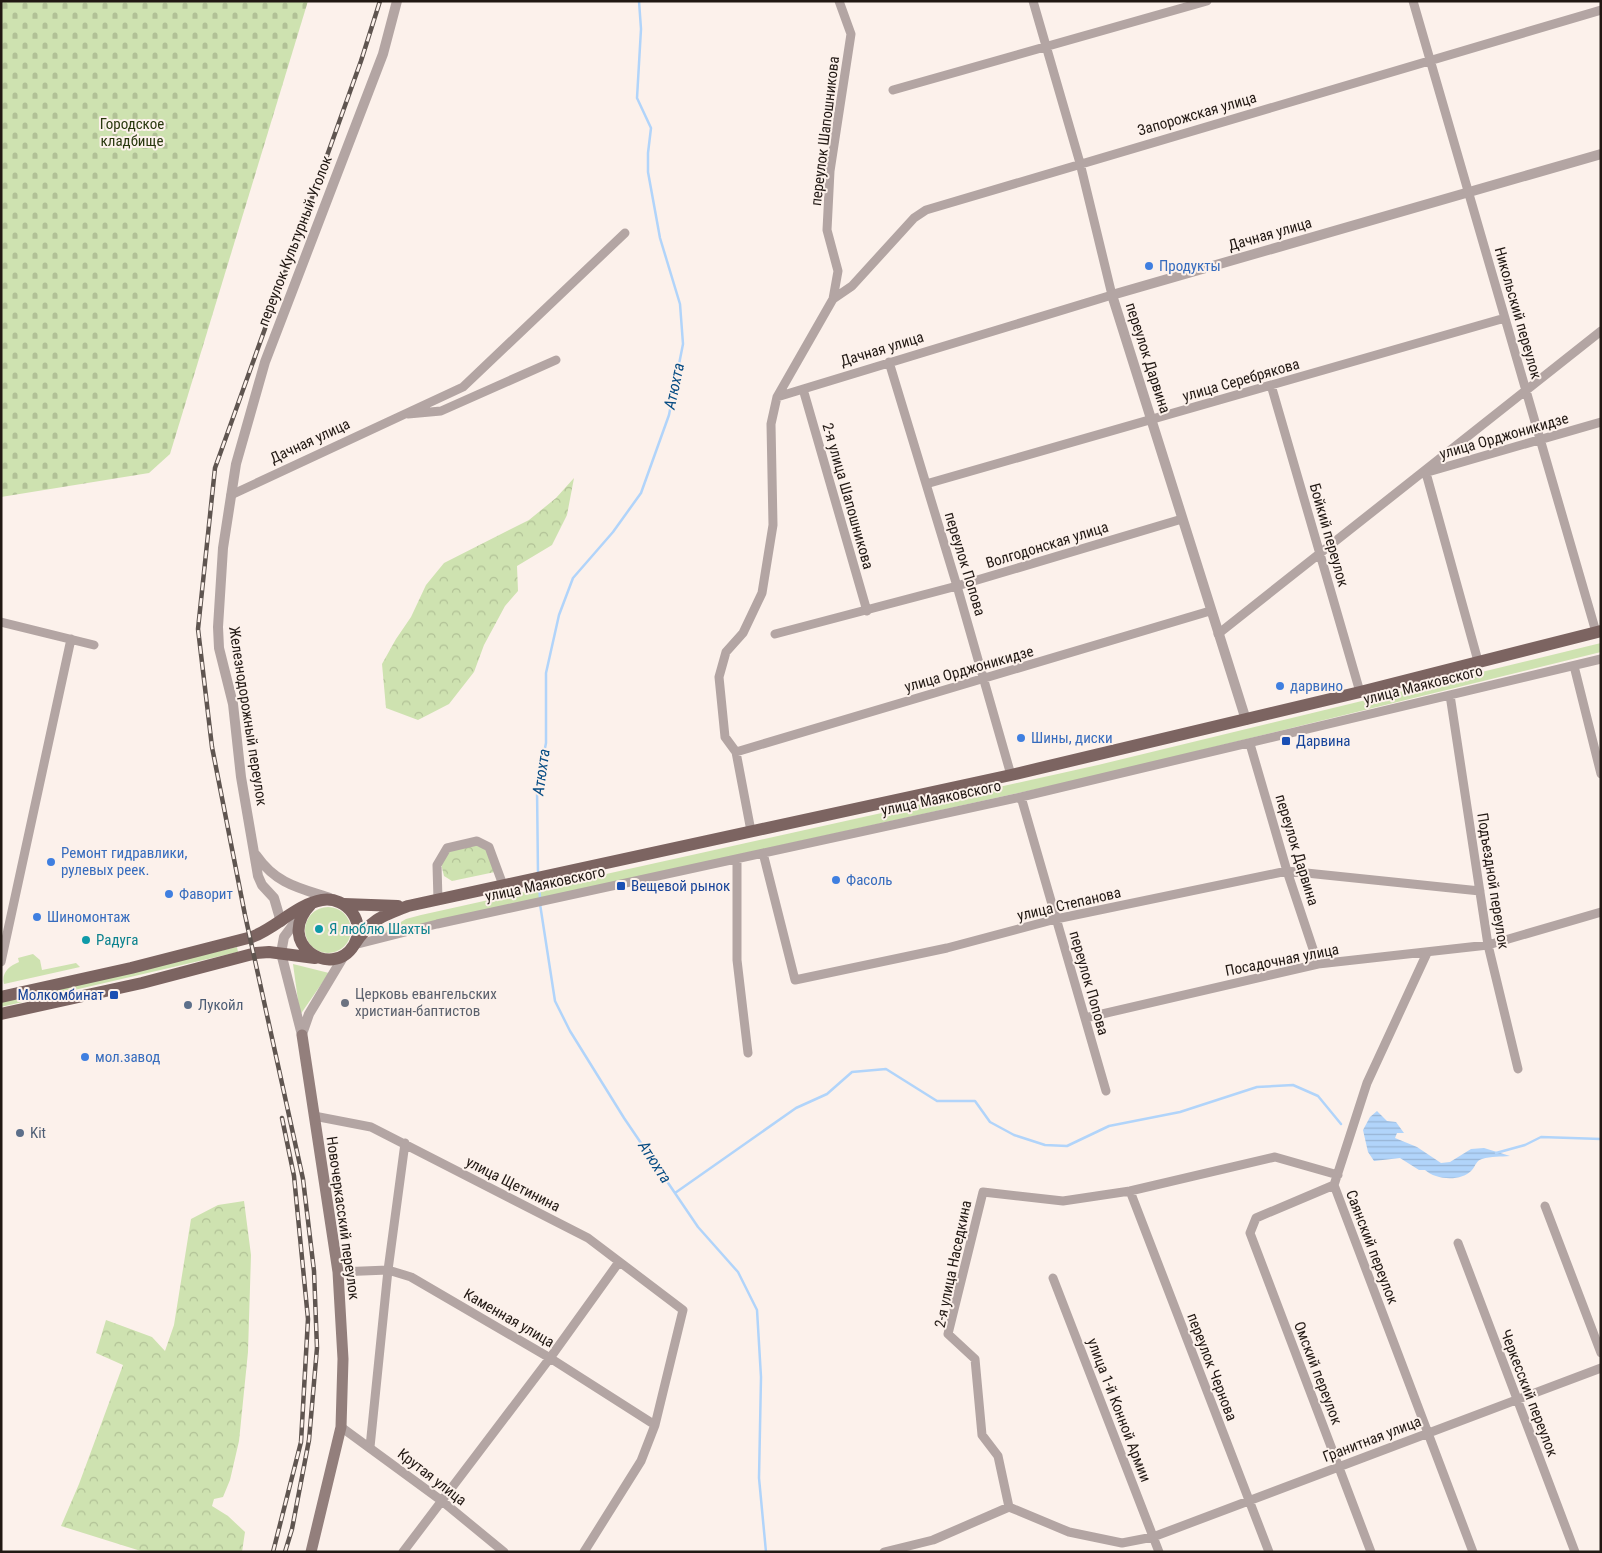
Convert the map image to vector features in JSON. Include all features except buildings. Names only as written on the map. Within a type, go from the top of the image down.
[{"type":"main road","name":"улица Маяковского","points":[[349,949],[370,923],[381,916],[408,906],[1011,775],[1246,720],[1598,632]]},
{"type":"main road","points":[[1,997],[252,937],[268,931],[295,912],[306,909],[321,900],[339,902],[352,911],[357,923],[358,934],[349,949],[334,958],[322,959],[281,953],[256,954],[1,1014]]},
{"type":"main road","name":"улица Маяковского","points":[[339,902],[408,906]]},
{"type":"main road","points":[[306,909],[298,924],[298,936],[303,947],[322,959]]},
{"type":"main road","name":"Новочеркасский переулок","points":[[302,1035],[338,1272],[343,1359],[341,1427],[325,1498],[310,1552]]},
{"type":"street","name":"переулок Культурный Уголок","points":[[231,495],[247,420],[265,362],[383,54],[397,1]]},
{"type":"street","name":"переулок Шапошникова","points":[[751,831],[736,752],[725,737],[719,677],[726,652],[743,633],[762,593],[773,525],[771,424],[777,397],[834,299],[838,271],[827,230],[830,171],[851,34],[839,1]]},
{"type":"street","name":"переулок Дарвина","points":[[1033,1],[1080,163],[1112,295],[1210,611],[1246,720]]},
{"type":"street","points":[[893,90],[1207,1]]},
{"type":"street","name":"Никольский переулок","points":[[1413,1],[1598,632]]},
{"type":"street","name":"Запорожская улица","points":[[834,299],[852,286],[914,218],[926,210],[1601,10]]},
{"type":"street","name":"Дачная улица","points":[[777,397],[1112,295],[1601,154]]},
{"type":"street","name":"Дачная улица","points":[[231,495],[462,387],[624,233]]},
{"type":"street","name":"улица Серебрякова","points":[[926,484],[1505,318]]},
{"type":"street","name":"улица Орджоникидзе","points":[[1218,634],[1415,476],[1601,331]]},
{"type":"street","name":"Дачная улица","points":[[401,415],[441,411],[556,360]]},
{"type":"street","name":"переулок Попова","points":[[890,362],[1011,775]]},
{"type":"street","name":"Бойкий переулок","points":[[1271,385],[1360,692]]},
{"type":"street","name":"2-я улица Шапошникова","points":[[803,389],[867,611]]},
{"type":"street","name":"улица Орджоникидзе","points":[[1415,476],[1601,422]]},
{"type":"street","points":[[1426,473],[1478,662]]},
{"type":"street","name":"Железнодорожный переулок","points":[[231,495],[223,548],[218,627],[219,648],[233,704],[241,777],[258,876],[262,885],[274,898],[281,922]]},
{"type":"street","name":"Волгодонская улица","points":[[774,634],[957,586],[1182,519]]},
{"type":"street","name":"улица Орджоникидзе","points":[[736,752],[1210,611]]},
{"type":"street","points":[[1,622],[94,645]]},
{"type":"street","points":[[1,962],[71,640]]},
{"type":"street","name":"улица Маяковского","points":[[349,949],[384,936],[1021,797],[1601,659]]},
{"type":"street","points":[[1574,666],[1601,774]]},
{"type":"street","name":"Подъездной переулок","points":[[1450,695],[1488,945],[1518,1069]]},
{"type":"street","name":"переулок Дарвина","points":[[1250,744],[1286,871],[1318,964]]},
{"type":"street","name":"переулок Попова","points":[[1021,797],[1106,1091]]},
{"type":"street","points":[[438,900],[437,865],[447,848],[477,841],[489,847],[508,884]]},
{"type":"street","points":[[254,852],[273,876],[286,884],[339,902]]},
{"type":"street","name":"улица Степанова","points":[[764,853],[795,980],[947,948],[1056,919],[1286,871],[1480,891]]},
{"type":"street","points":[[737,859],[737,960],[748,1053]]},
{"type":"street","points":[[302,1035],[281,953],[284,937],[306,909]]},
{"type":"street","points":[[1488,945],[1601,912]]},
{"type":"street","name":"Посадочная улица","points":[[1085,1018],[1318,964],[1488,945]]},
{"type":"street","points":[[302,1035],[309,1014],[349,949]]},
{"type":"street","name":"Саянский переулок","points":[[1427,953],[1367,1083],[1334,1185],[1473,1552]]},
{"type":"street","name":"улица Щетинина","points":[[314,1116],[371,1127],[588,1238],[683,1310],[655,1425]]},
{"type":"street","points":[[370,1447],[388,1270],[405,1144]]},
{"type":"street","name":"2-я улица Наседкина","points":[[1009,1507],[998,1456],[982,1435],[975,1359],[948,1334],[983,1192],[1063,1201],[1130,1191],[1275,1157],[1338,1174]]},
{"type":"street","name":"Омский переулок","points":[[1334,1185],[1256,1218],[1250,1233],[1371,1552]]},
{"type":"street","name":"переулок Чернова","points":[[1130,1191],[1269,1552]]},
{"type":"street","points":[[1544,1206],[1601,1354]]},
{"type":"street","name":"Черкесский переулок","points":[[1458,1243],[1576,1552]]},
{"type":"street","points":[[402,1552],[550,1358],[619,1262]]},
{"type":"street","name":"Каменная улица","points":[[338,1272],[388,1270],[411,1277],[550,1358],[655,1425]]},
{"type":"street","name":"улица 1-й Конной Армии","points":[[1053,1278],[1159,1552]]},
{"type":"street","name":"Гранитная улица","points":[[1009,1507],[1070,1532],[1122,1543],[1154,1537],[1601,1368]]},
{"type":"street","points":[[584,1552],[641,1461],[655,1425]]},
{"type":"street","name":"Крутая улица","points":[[341,1427],[442,1501],[504,1552]]},
{"type":"street","points":[[884,1552],[933,1540],[1009,1507]]},
{"type":"green space","name":"Городское кладбище","points":[[1,1],[308,1],[170,454],[149,473],[1,497]]},
{"type":"green space","points":[[574,478],[567,515],[552,545],[517,566],[518,591],[505,606],[484,645],[474,672],[449,704],[418,720],[386,708],[382,664],[411,617],[426,585],[444,563],[529,520],[556,498]]},
{"type":"green space","points":[[1601,643],[1601,652],[1100,775],[382,933],[406,919],[421,915],[1098,765]]},
{"type":"green space","points":[[474,845],[488,849],[495,872],[452,881],[444,876],[441,864],[450,850]]},
{"type":"green space","points":[[323,907],[333,907],[347,917],[351,930],[347,943],[341,949],[333,953],[323,953],[309,943],[305,935],[305,925],[315,911]]},
{"type":"green space","points":[[237,947],[238,952],[1,1007],[1,1001]]},
{"type":"green space","points":[[33,954],[40,960],[42,970],[76,963],[80,967],[4,984],[5,973],[19,962],[18,958]]},
{"type":"green space","points":[[293,964],[329,973],[300,1015]]},
{"type":"green space","points":[[244,1201],[251,1255],[248,1352],[239,1441],[230,1480],[223,1497],[214,1499],[212,1506],[228,1516],[245,1532],[242,1552],[144,1552],[61,1526],[79,1484],[123,1365],[96,1353],[106,1320],[152,1337],[165,1351],[174,1325],[191,1219],[218,1205]]},
{"type":"water","points":[[1377,1111],[1387,1121],[1396,1122],[1404,1133],[1397,1133],[1395,1138],[1417,1147],[1441,1163],[1450,1162],[1471,1149],[1484,1148],[1510,1156],[1482,1159],[1467,1174],[1455,1178],[1435,1176],[1425,1170],[1419,1170],[1400,1158],[1374,1161],[1368,1152],[1363,1130],[1370,1117]]},
{"type":"waterway","name":"Атюхта","points":[[538,874],[537,788],[546,743],[546,673],[559,615],[573,578],[613,532],[641,493],[669,415],[683,344],[680,304],[660,238],[648,172],[651,128],[637,98],[641,29],[639,1]]},
{"type":"waterway","name":"Атюхта","points":[[539,882],[540,899]]},
{"type":"waterway","name":"Атюхта","points":[[540,904],[555,1001],[570,1031],[624,1118],[698,1227],[738,1272],[757,1310],[761,1377],[759,1478],[766,1552]]},
{"type":"waterway","points":[[675,1193],[796,1108],[827,1094],[852,1072],[886,1069],[937,1101],[975,1101],[990,1122],[1014,1135],[1045,1145],[1067,1146],[1109,1126],[1180,1112],[1257,1087],[1293,1085],[1318,1096],[1341,1124]]},
{"type":"waterway","points":[[1496,1153],[1525,1145],[1541,1137],[1601,1139]]},
{"type":"railway","points":[[285,1552],[292,1529],[309,1440],[317,1348],[314,1271],[303,1179],[245,915],[212,747],[198,629],[215,468],[361,61],[380,1]]},
{"type":"railway","points":[[273,1552],[301,1442],[308,1319],[294,1176],[282,1118]]},
{"type":"place","name":"Продукты","points":[[1149,266]]},
{"type":"place","name":"дарвино","points":[[1280,686]]},
{"type":"place","name":"Шины, диски","points":[[1021,738]]},
{"type":"place","name":"Дарвина","points":[[1286,741]]},
{"type":"place","name":"Ремонт гидравлики, рулевых реек.","points":[[51,862]]},
{"type":"place","name":"Фасоль","points":[[836,880]]},
{"type":"place","name":"Вещевой рынок","points":[[621,886]]},
{"type":"place","name":"Фаворит","points":[[169,894]]},
{"type":"place","name":"Шиномонтаж","points":[[37,917]]},
{"type":"place","name":"Я люблю Шахты","points":[[319,929]]},
{"type":"place","name":"Радуга","points":[[86,940]]},
{"type":"place","name":"Молкомбинат","points":[[114,995]]},
{"type":"place","name":"Церковь евангельских христиан-баптистов","points":[[345,1003]]},
{"type":"place","name":"Лукойл","points":[[188,1005]]},
{"type":"place","name":"мол.завод","points":[[85,1057]]},
{"type":"place","name":"Kit","points":[[20,1133]]}]
